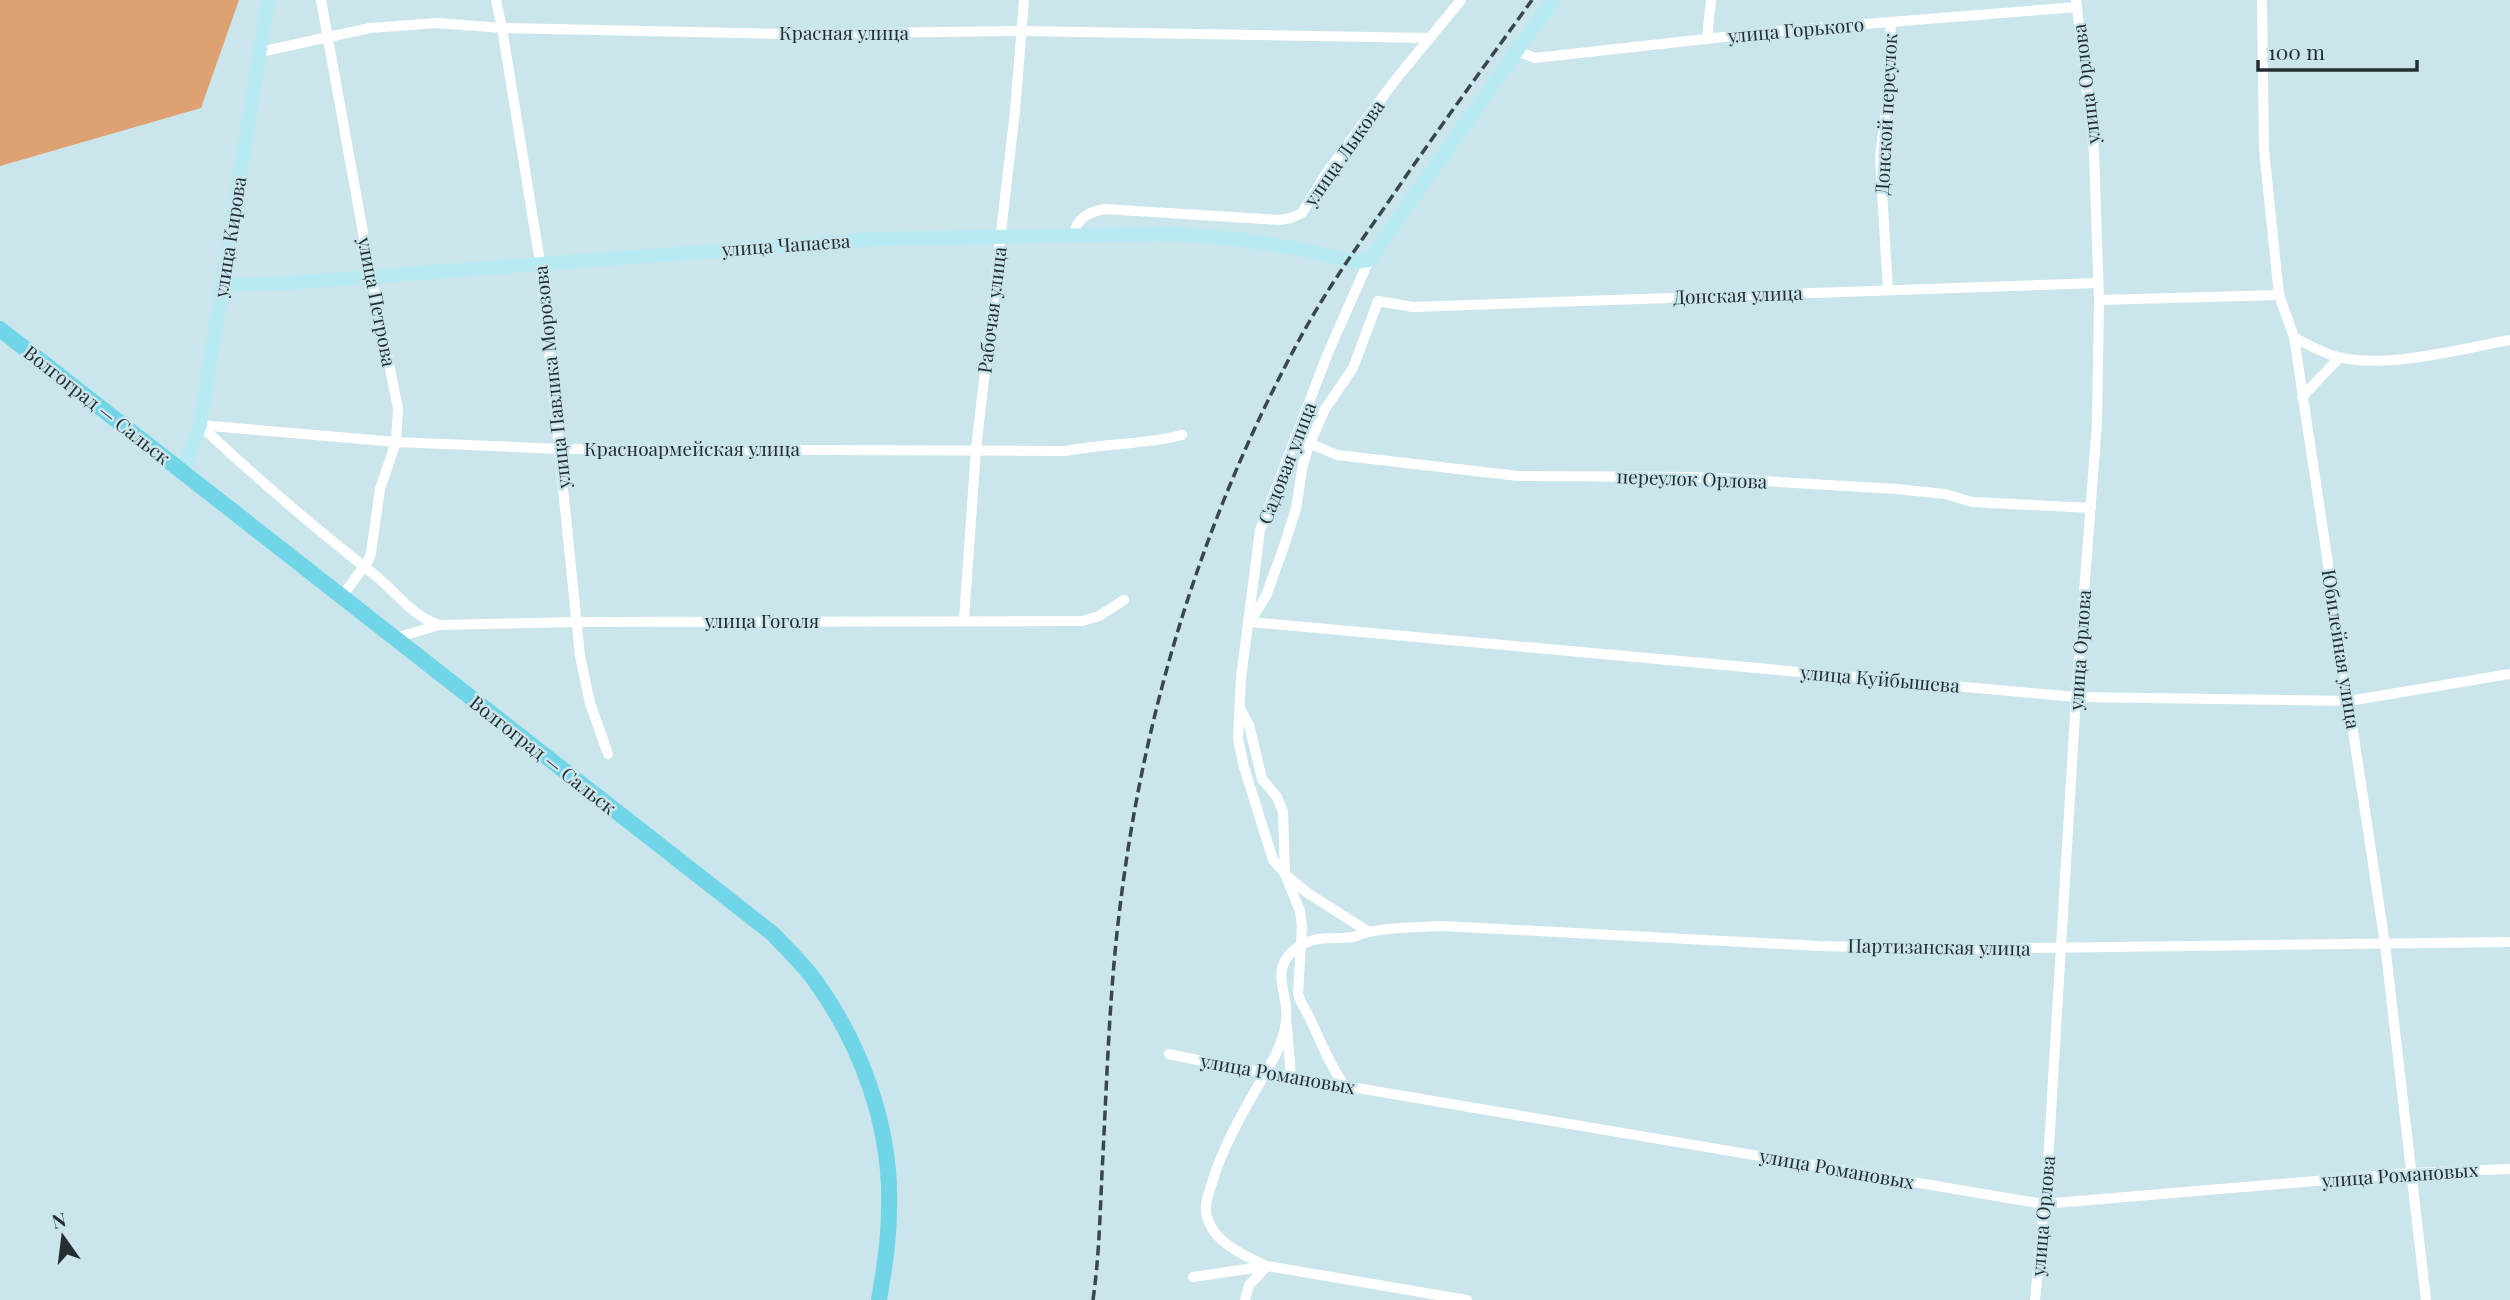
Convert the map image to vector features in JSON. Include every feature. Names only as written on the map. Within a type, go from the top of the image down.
[{"type":"main road","name":"Волгоград — Сальск","points":[[0,329],[773,934],[812,977],[841,1021],[867,1079],[880,1125],[888,1172],[890,1208],[887,1251],[878,1300]]},
{"type":"street","name":"улица Кирова","points":[[183,471],[200,425],[268,0]]},
{"type":"street","name":"улица Петрова","points":[[321,0],[371,277],[398,408],[396,442],[380,489],[371,553],[343,595]]},
{"type":"street","name":"улица Павлика Морозова","points":[[496,0],[540,262],[584,678],[608,754]]},
{"type":"street","name":"Рабочая улица","points":[[964,620],[976,449],[1024,0]]},
{"type":"street","name":"улица Лыкова","points":[[1073,235],[1078,220],[1104,209],[1279,220],[1303,213],[1325,175],[1396,79],[1461,0]]},
{"type":"street","name":"Садовая улица","points":[[1250,622],[1260,530],[1328,353],[1369,260],[1553,0]]},
{"type":"street","points":[[1707,38],[1711,0]]},
{"type":"street","name":"Юбилейная улица","points":[[2262,0],[2264,150],[2279,295],[2294,337],[2385,944],[2426,1300]]},
{"type":"street","name":"улица Горького","points":[[1517,51],[1535,58],[1707,38],[2076,3]]},
{"type":"street","name":"улица Орлова","points":[[2035,1300],[2097,424],[2099,300],[2094,152],[2076,3]]},
{"type":"street","name":"Донской переулок","points":[[1888,290],[1880,158],[1889,86],[1891,22]]},
{"type":"street","name":"Красная улица","points":[[260,52],[370,28],[437,23],[502,28],[791,34],[1021,31],[1430,38]]},
{"type":"street","name":"улица Чапаева","points":[[223,285],[371,277],[540,262],[876,239],[1181,234],[1292,247],[1359,263],[1369,260]]},
{"type":"street","name":"Донская улица","points":[[1378,301],[1413,307],[2098,283]]},
{"type":"street","points":[[2099,300],[2279,295]]},
{"type":"street","name":"Садовая улица","points":[[1250,622],[1266,596],[1284,546],[1296,509],[1303,464],[1310,443],[1325,409],[1353,368],[1378,301]]},
{"type":"street","points":[[2294,337],[2339,358],[2397,359],[2510,340]]},
{"type":"street","points":[[2302,397],[2339,358]]},
{"type":"street","points":[[200,425],[310,524],[364,567],[415,613],[439,625]]},
{"type":"street","name":"Красноармейская улица","points":[[200,425],[396,442],[560,449],[1066,451],[1101,444],[1152,443],[1182,435]]},
{"type":"street","name":"переулок Орлова","points":[[1295,437],[1337,455],[1518,476],[1709,478],[1896,489],[1945,494],[1972,502],[2091,508]]},
{"type":"street","name":"улица Гоголя","points":[[396,638],[439,625],[576,622],[1082,621],[1099,617],[1124,600]]},
{"type":"street","points":[[1250,622],[1239,704],[1238,738],[1244,767],[1273,860],[1309,894],[1369,932]]},
{"type":"street","name":"улица Куйбышева","points":[[1250,622],[2076,697],[2349,701],[2510,674]]},
{"type":"street","points":[[1239,704],[1249,725],[1262,779],[1277,797],[1283,811],[1285,874],[1300,911],[1300,1003],[1345,1086]]},
{"type":"street","name":"Партизанская улица","points":[[1302,944],[1316,938],[1354,937],[1369,932],[1443,926],[1819,946],[1942,949],[2510,942]]},
{"type":"street","points":[[1291,1076],[1281,977],[1283,962],[1302,944]]},
{"type":"street","points":[[1286,1022],[1268,1073],[1241,1116],[1218,1163],[1206,1208],[1211,1228],[1222,1240],[1245,1256],[1267,1266],[1466,1300]]},
{"type":"street","name":"улица Романовых","points":[[1169,1054],[2043,1204],[2410,1173],[2510,1169]]},
{"type":"street","points":[[1193,1277],[1267,1266]]},
{"type":"street","points":[[1245,1300],[1249,1286],[1267,1266]]},
{"type":"shaded area","points":[[0,0],[239,0],[201,108],[0,166]]},
{"type":"railway","points":[[1093,1300],[1099,1237],[1111,1002],[1121,899],[1147,751],[1185,606],[1238,466],[1304,331],[1356,249],[1532,0]]}]
